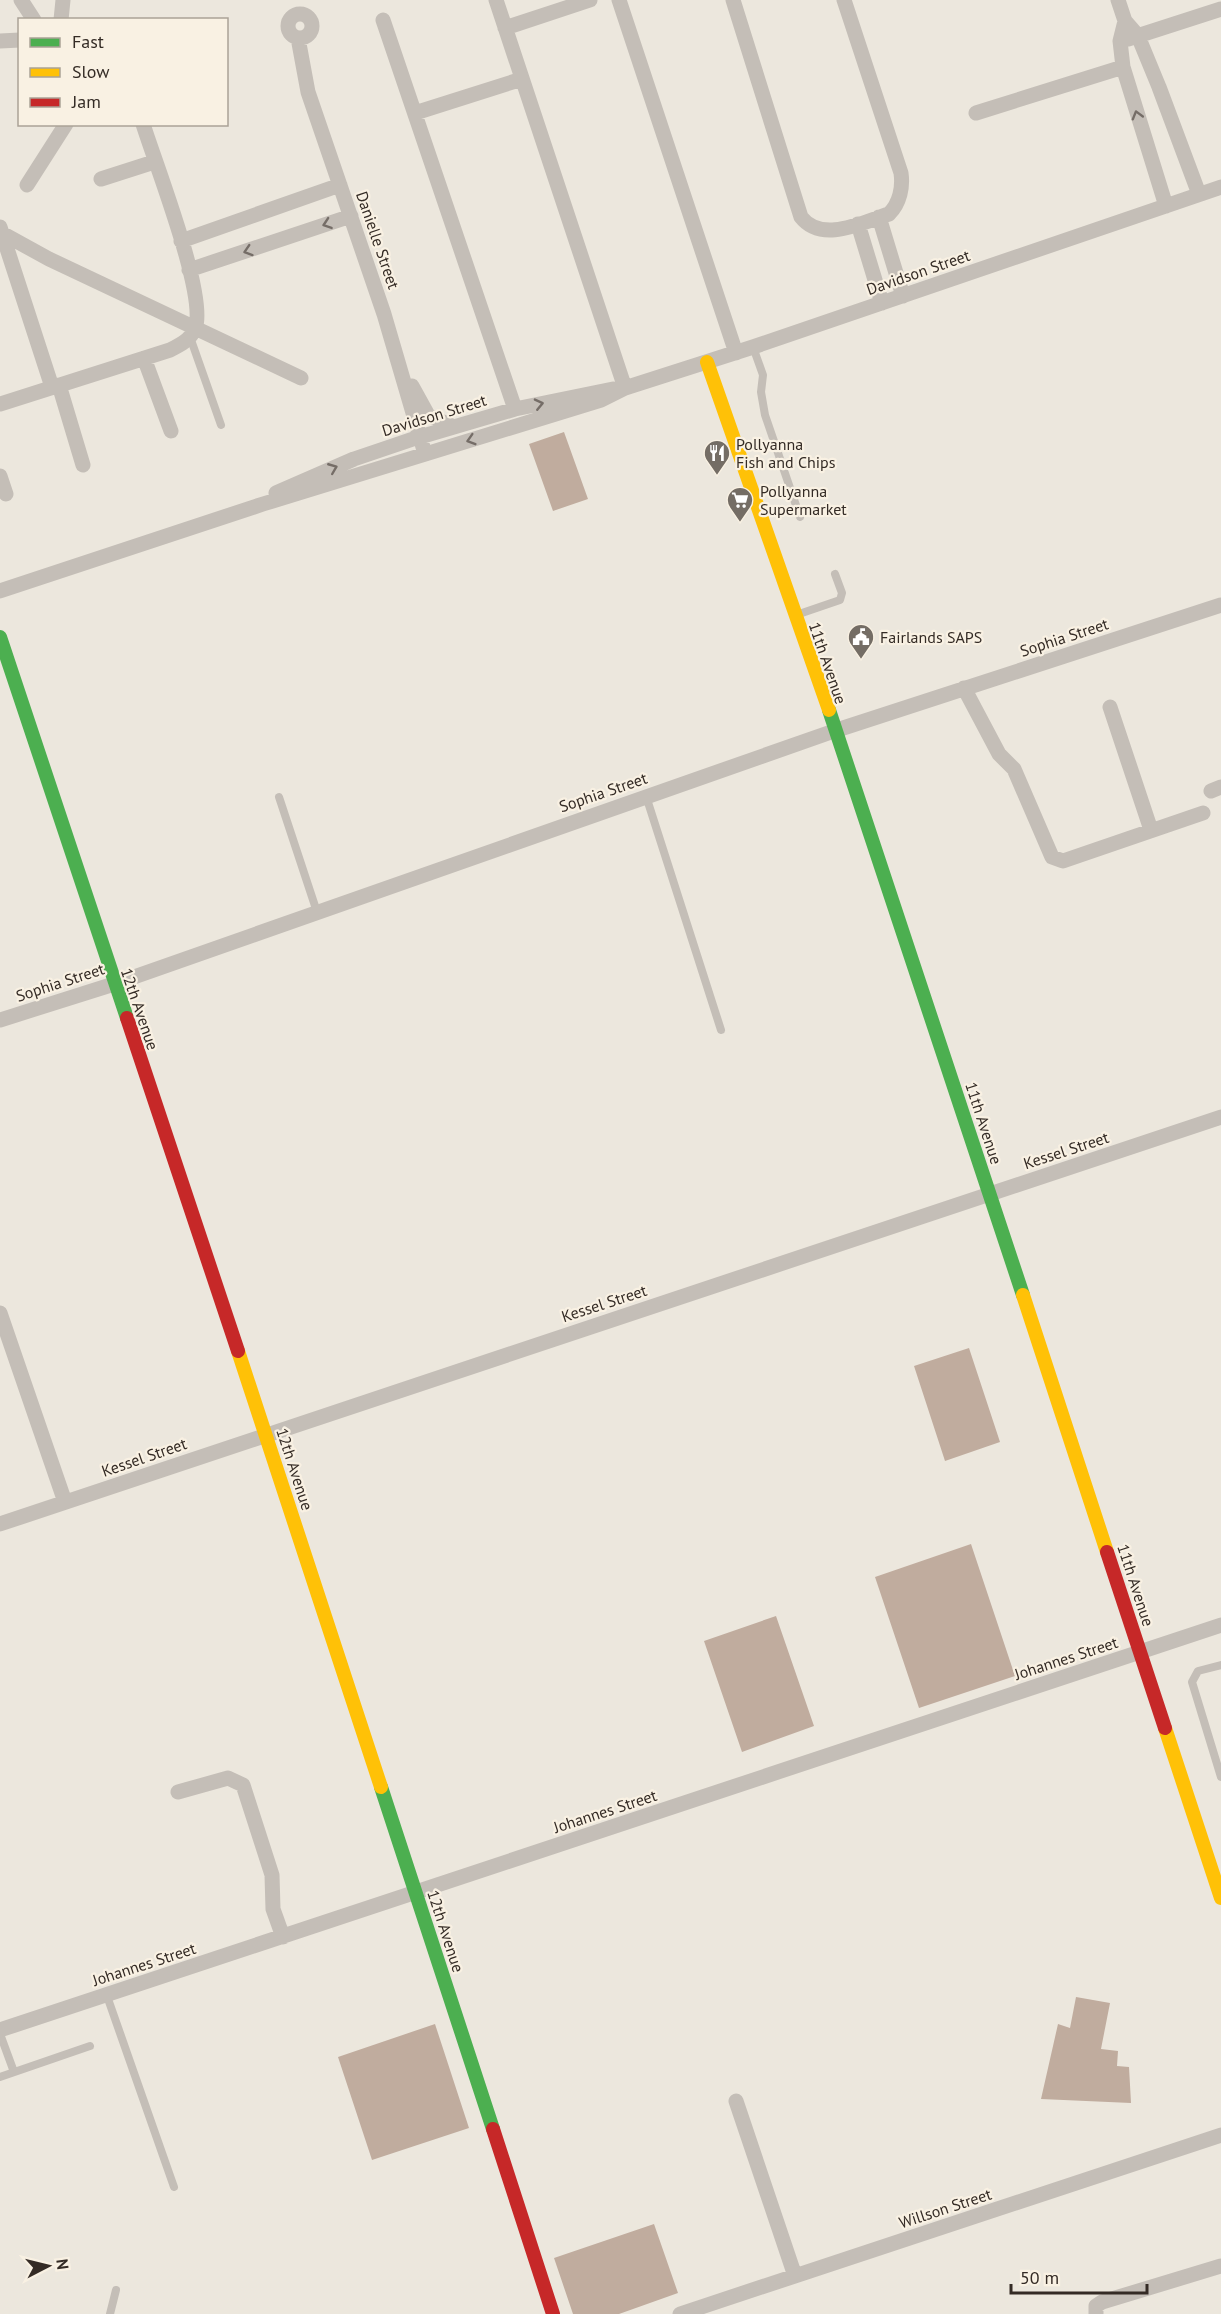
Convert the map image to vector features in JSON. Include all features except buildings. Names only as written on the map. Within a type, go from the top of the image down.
[{"type":"street","points":[[21,0],[33,18]]},
{"type":"street","points":[[61,18],[63,0]]},
{"type":"street","points":[[496,0],[625,388]]},
{"type":"street","points":[[505,28],[590,0]]},
{"type":"street","points":[[619,0],[736,353]]},
{"type":"street","points":[[733,0],[801,217],[808,226],[815,229],[836,230],[890,214],[895,208],[901,189],[901,173],[844,0]]},
{"type":"street","points":[[1118,0],[1125,21],[1138,36],[1198,194]]},
{"type":"street","points":[[1120,41],[1221,9]]},
{"type":"street","points":[[383,20],[515,409]]},
{"type":"street","points":[[1125,21],[1120,41],[1123,67],[1166,206]]},
{"type":"street","name":"Danielle Street","points":[[298,38],[301,67],[308,92],[384,314],[425,454]]},
{"type":"street","points":[[0,41],[18,40]]},
{"type":"street","points":[[976,113],[1123,67]]},
{"type":"street","points":[[415,113],[522,79]]},
{"type":"street","points":[[27,185],[65,126]]},
{"type":"street","points":[[0,404],[170,350],[193,332],[197,300],[181,241],[144,126]]},
{"type":"street","points":[[100,179],[154,162]]},
{"type":"street","points":[[181,241],[340,186]]},
{"type":"street","name":"Davidson Street","points":[[0,591],[262,504],[601,400],[625,388],[736,353],[1221,187]]},
{"type":"street","points":[[189,270],[351,216]]},
{"type":"street","points":[[879,217],[903,296]]},
{"type":"street","points":[[858,224],[882,303]]},
{"type":"street","points":[[0,230],[32,250],[193,332],[301,378]]},
{"type":"street","points":[[0,230],[83,465]]},
{"type":"street","points":[[384,314],[406,374],[426,412],[441,422],[454,426]]},
{"type":"street","points":[[144,358],[171,430]]},
{"type":"street","name":"11th Avenue","points":[[707,362],[853,779],[1221,1898]]},
{"type":"street","name":"Davidson Street","points":[[262,504],[295,483],[419,437],[515,409],[598,390],[625,388]]},
{"type":"street","points":[[0,476],[6,494]]},
{"type":"street","name":"Sophia Street","points":[[0,1020],[114,984],[834,730],[1221,605]]},
{"type":"street","name":"12th Avenue","points":[[0,637],[266,1434],[553,2314]]},
{"type":"street","points":[[964,688],[999,754],[1014,769],[1052,857],[1063,861],[1203,813]]},
{"type":"street","points":[[1110,707],[1151,830]]},
{"type":"street","name":"Kessel Street","points":[[0,1524],[1221,1118]]},
{"type":"street","points":[[0,1313],[65,1502]]},
{"type":"street","name":"Johannes Street","points":[[0,2032],[1221,1625]]},
{"type":"street","points":[[178,1791],[228,1778],[243,1785],[272,1875],[273,1909],[283,1937]]},
{"type":"street","points":[[736,2101],[795,2276]]},
{"type":"street","name":"Willson Street","points":[[680,2314],[1221,2135]]},
{"type":"street","points":[[1096,2314],[1096,2306],[1102,2302],[1221,2266]]},
{"type":"lane","points":[[193,332],[221,425]]},
{"type":"lane","points":[[753,347],[763,375],[761,392],[765,415],[800,517]]},
{"type":"lane","points":[[794,615],[840,600],[842,593],[835,574]]},
{"type":"lane","points":[[646,796],[721,1030]]},
{"type":"lane","points":[[279,797],[317,912]]},
{"type":"lane","points":[[1221,1665],[1198,1671],[1192,1682],[1221,1778]]},
{"type":"lane","points":[[107,1996],[174,2187]]},
{"type":"lane","points":[[0,2032],[14,2072]]},
{"type":"lane","points":[[0,2077],[90,2046]]},
{"type":"lane","points":[[110,2314],[116,2290]]},
{"type":"traffic: fast","points":[[0,637],[127,1018]]},
{"type":"traffic: fast","points":[[829,710],[1023,1295]]},
{"type":"traffic: fast","points":[[381,1787],[493,2129]]},
{"type":"traffic: slow","points":[[707,362],[829,710]]},
{"type":"traffic: slow","points":[[1023,1295],[1107,1552]]},
{"type":"traffic: slow","points":[[238,1351],[381,1787]]},
{"type":"traffic: slow","points":[[1165,1728],[1221,1898]]},
{"type":"traffic: jam","points":[[127,1018],[238,1351]]},
{"type":"traffic: jam","points":[[1107,1552],[1165,1728]]},
{"type":"traffic: jam","points":[[493,2129],[553,2314]]},
{"type":"place","name":"Pollyanna Fish and Chips","points":[[717,476]]},
{"type":"place","name":"Pollyanna Supermarket","points":[[740,523]]},
{"type":"place","name":"Fairlands SAPS","points":[[861,660]]}]
